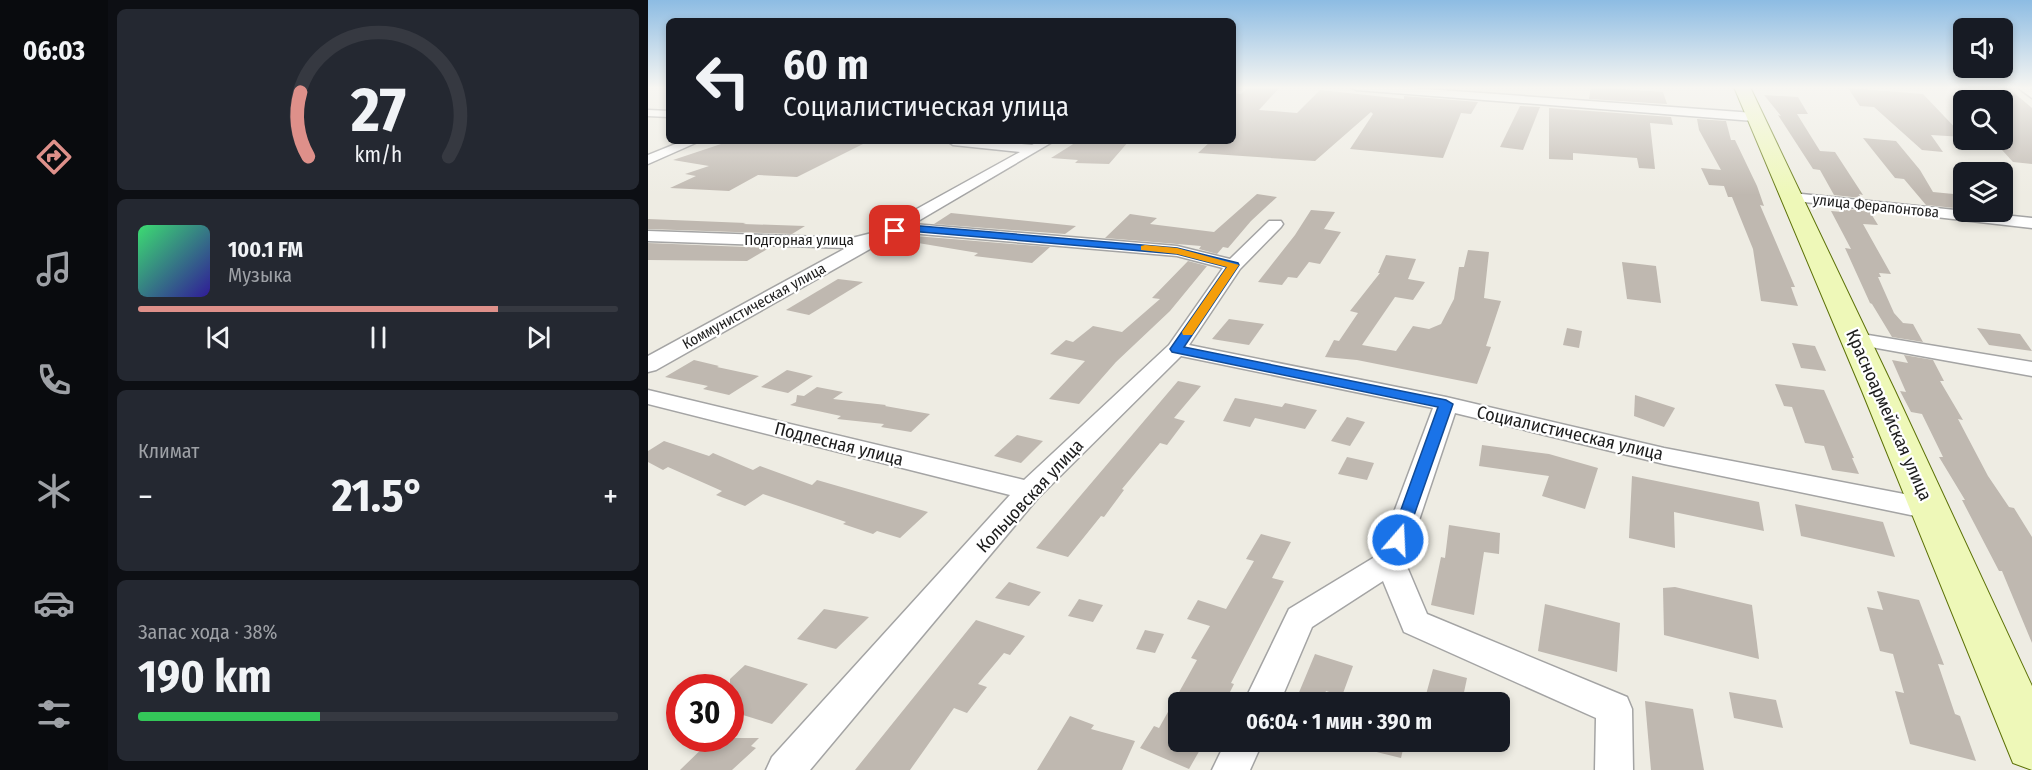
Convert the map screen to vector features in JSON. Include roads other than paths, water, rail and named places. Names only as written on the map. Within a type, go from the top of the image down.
[{"type":"main road","name":"Красноармейская улица","points":[[1756,123],[1770,158],[1792,197],[1856,339],[2032,745]]},
{"type":"street","points":[[648,153],[678,144]]},
{"type":"street","points":[[648,160],[687,144]]},
{"type":"street","points":[[1019,144],[1041,145]]},
{"type":"street","name":"Коммунистическая улица","points":[[648,365],[1041,145]]},
{"type":"street","name":"улица Ферапонтова","points":[[1792,197],[2032,223]]},
{"type":"street","name":"Кольцовская улица","points":[[785,770],[1029,491],[1176,349],[1234,265],[1275,224]]},
{"type":"street","name":"Подгорная улица","points":[[648,236],[852,243],[909,228],[1177,251],[1234,265]]},
{"type":"street","points":[[1856,339],[2032,369]]},
{"type":"street","name":"Социалистическая улица","points":[[1176,349],[1446,404],[1664,456],[1930,509]]},
{"type":"street","name":"Подлесная улица","points":[[648,397],[1029,491]]},
{"type":"street","points":[[1267,692],[1300,618],[1390,562],[1446,404]]},
{"type":"street","points":[[1390,562],[1415,623],[1614,709],[1614,770]]},
{"type":"street","points":[[1232,770],[1240,752]]}]
